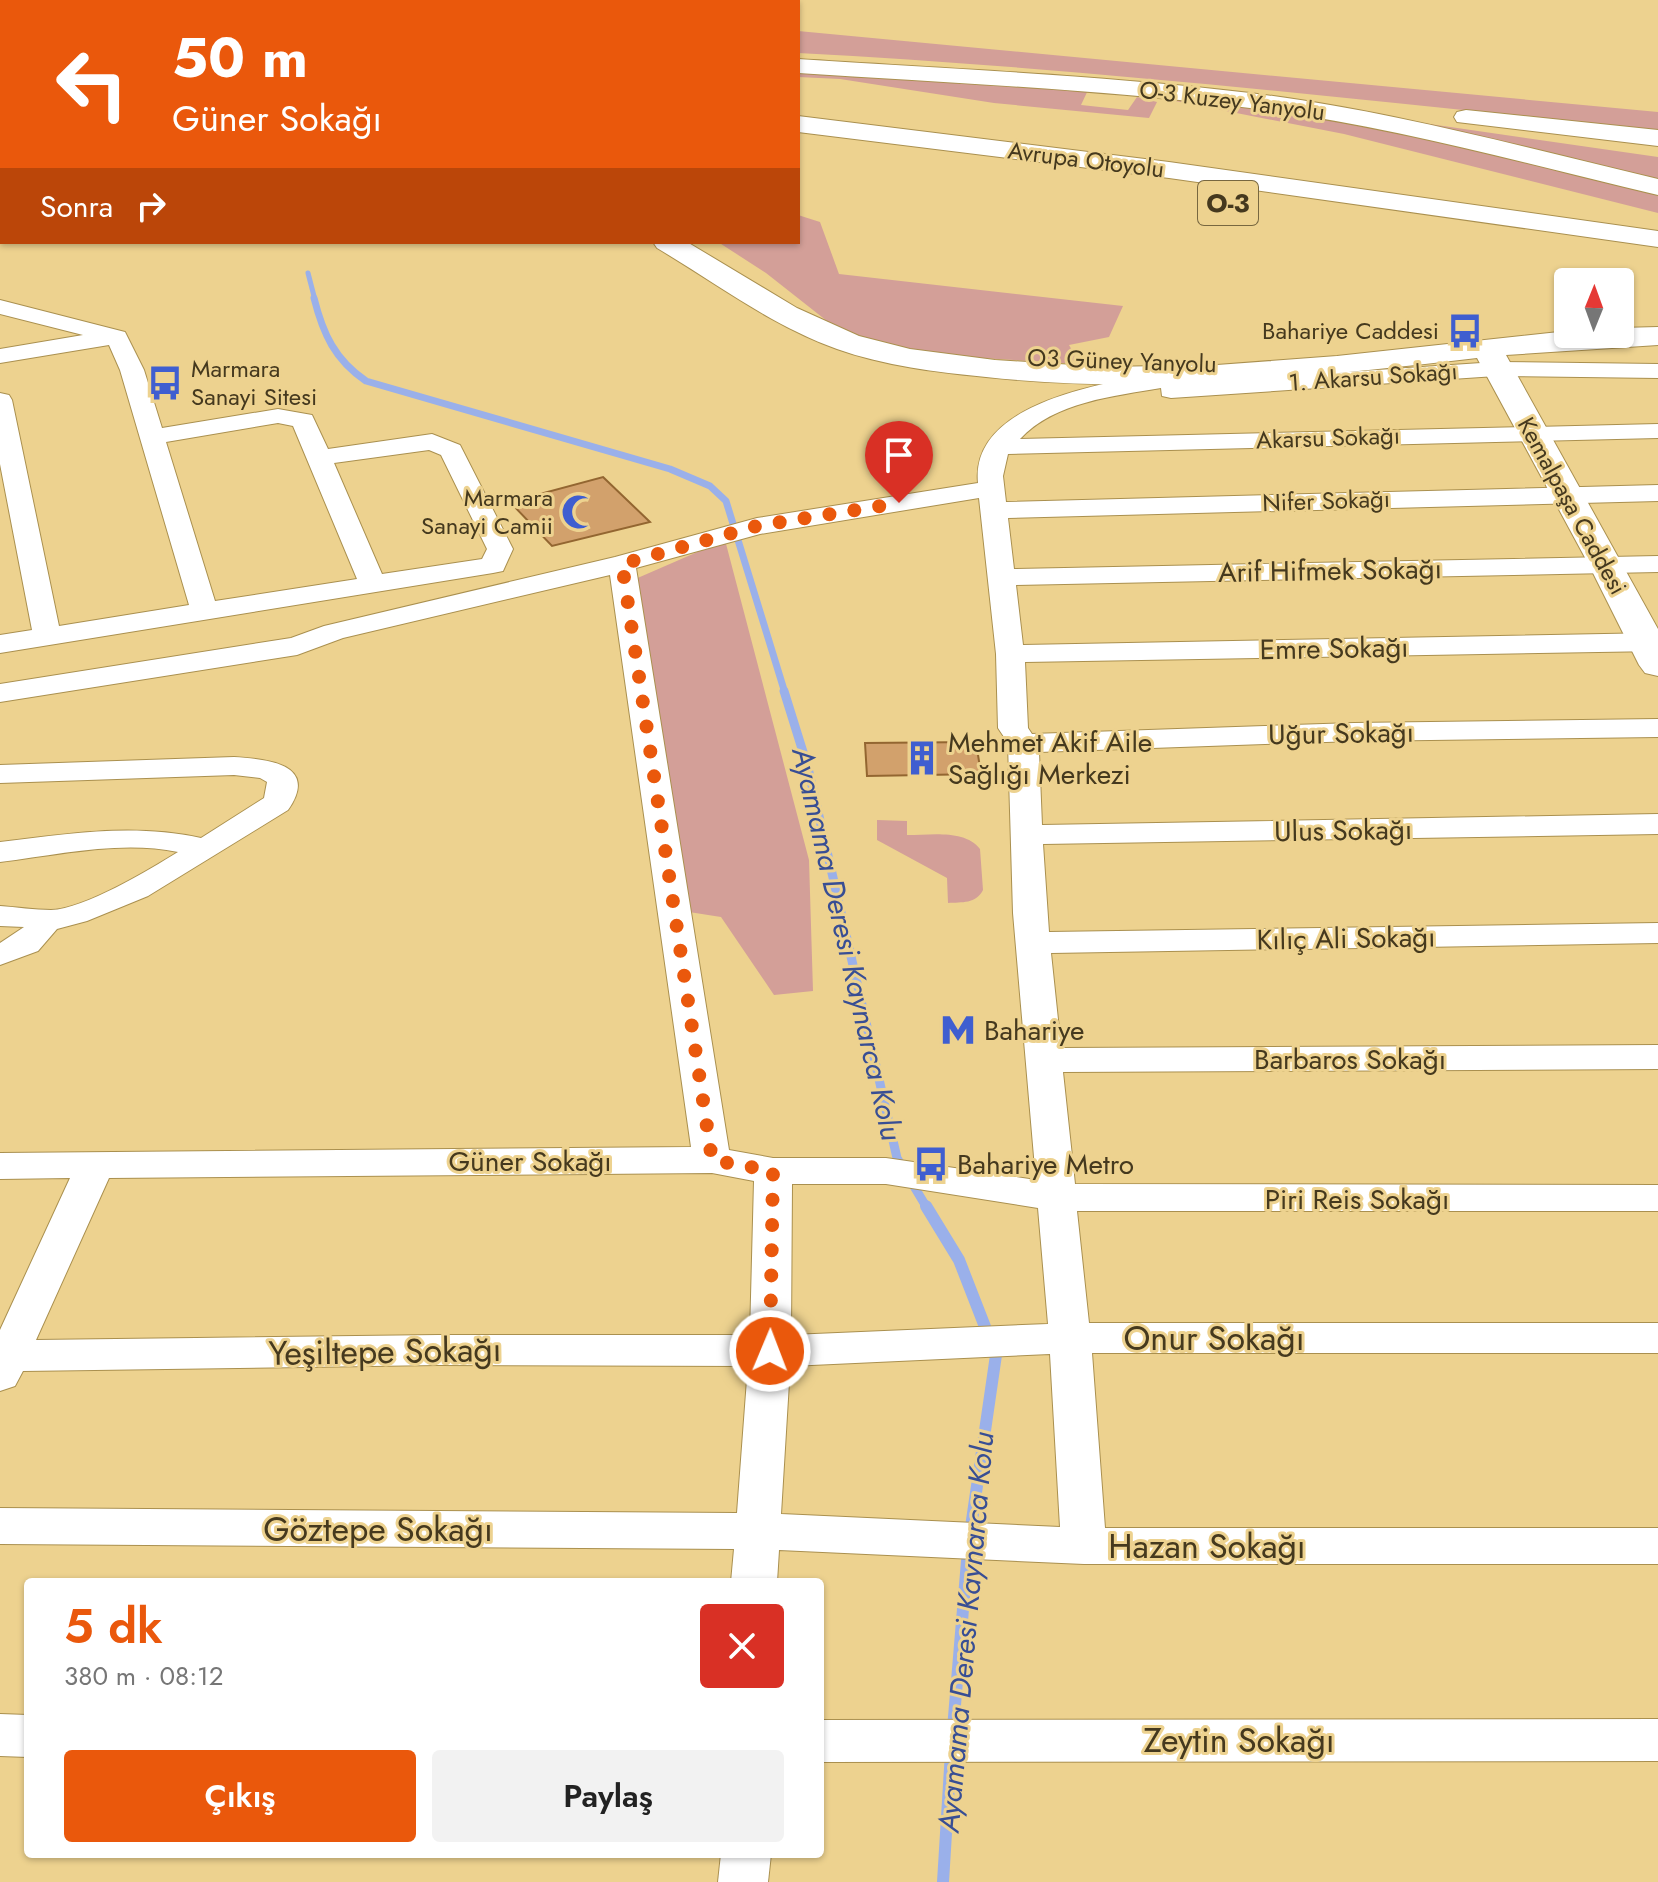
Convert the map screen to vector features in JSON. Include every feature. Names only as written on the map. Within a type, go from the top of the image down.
[{"type":"main road","name":"O-3 Kuzey Yanyolu","points":[[800,63],[1032,76],[1266,96],[1658,138]]},
{"type":"main road","name":"O-3 Kuzey Yanyolu","points":[[800,63],[1253,101],[1422,131],[1658,187]]},
{"type":"main road","points":[[1266,96],[1658,151]]},
{"type":"main road","name":"Avrupa Otoyolu","points":[[800,124],[1658,239]]},
{"type":"main road","name":"Avrupa Otoyolu","points":[[800,146],[1658,260]]},
{"type":"main road","points":[[1474,213],[1658,231]]},
{"type":"main road","points":[[670,244],[756,298],[831,336],[943,364],[1019,372],[1107,376],[1291,370],[1491,358],[1597,336],[1658,336]]},
{"type":"main road","name":"O3 Güney Yanyolu","points":[[703,244],[826,315],[879,335],[987,356],[1108,365],[1228,364],[1319,359],[1554,334]]},
{"type":"main road","points":[[1634,330],[1658,329]]},
{"type":"main road","name":"Kemalpaşa Caddesi","points":[[1491,358],[1654,649]]},
{"type":"street","points":[[0,293],[99,309],[139,329]]},
{"type":"street","points":[[0,307],[117,337],[132,370],[205,613]]},
{"type":"street","points":[[0,342],[90,328],[139,329]]},
{"type":"street","points":[[0,356],[117,337],[139,329]]},
{"type":"street","points":[[132,370],[139,329]]},
{"type":"street","name":"1. Akarsu Sokağı","points":[[1089,396],[1491,358],[1658,371]]},
{"type":"street","points":[[1084,1546],[1070,1338],[1042,1060],[1023,743],[1013,728],[1010,654],[990,476],[998,447],[1037,412],[1089,396],[1201,374]]},
{"type":"street","points":[[0,400],[47,636]]},
{"type":"street","points":[[152,437],[278,416],[303,420],[373,585]]},
{"type":"street","name":"Akarsu Sokağı","points":[[998,447],[1658,431]]},
{"type":"street","points":[[0,644],[493,565],[500,549],[451,450],[432,442],[318,458]]},
{"type":"street","name":"Nifer Sokağı","points":[[334,632],[622,564],[757,526],[993,499],[1658,493]]},
{"type":"street","points":[[622,564],[712,1160]]},
{"type":"street","name":"Arif Hifmek Sokağı","points":[[1002,577],[1658,564]]},
{"type":"street","points":[[0,672],[286,633],[334,632]]},
{"type":"street","points":[[0,693],[297,646],[334,632]]},
{"type":"street","name":"Emre Sokağı","points":[[1010,654],[1654,649]]},
{"type":"street","name":"Uğur Sokağı","points":[[1023,743],[1354,732],[1658,728]]},
{"type":"street","points":[[0,774],[234,766],[263,768],[279,775],[284,791],[277,803],[134,891],[80,912],[43,922]]},
{"type":"street","name":"Ulus Sokağı","points":[[1028,835],[1658,824]]},
{"type":"street","points":[[0,852],[103,840],[161,839],[206,849]]},
{"type":"street","points":[[0,916],[41,918],[43,922]]},
{"type":"street","points":[[0,954],[26,943],[40,932],[43,922]]},
{"type":"street","name":"Kılıç Ali Sokağı","points":[[1034,943],[1658,933]]},
{"type":"street","name":"Barbaros Sokağı","points":[[1042,1060],[1658,1057]]},
{"type":"street","name":"Güner Sokağı","points":[[0,1166],[712,1160],[773,1171],[886,1171],[1057,1197]]},
{"type":"street","points":[[3,1363],[96,1164]]},
{"type":"street","points":[[754,1578],[770,1351],[773,1171]]},
{"type":"street","name":"Piri Reis Sokağı","points":[[1057,1197],[1658,1198]]},
{"type":"street","name":"Onur Sokağı","points":[[770,1351],[1070,1338],[1658,1338]]},
{"type":"street","name":"Yeşiltepe Sokağı","points":[[3,1363],[438,1350],[770,1351]]},
{"type":"street","name":"Göztepe Sokağı","points":[[0,1526],[756,1531]]},
{"type":"street","name":"Hazan Sokağı","points":[[756,1531],[1084,1546],[1658,1546]]},
{"type":"street","points":[[0,1735],[24,1736]]},
{"type":"street","name":"Zeytin Sokağı","points":[[824,1741],[1658,1740]]},
{"type":"street","points":[[743,1882],[746,1858]]},
{"type":"shaded area","points":[[800,31],[1658,112],[1658,130],[1121,76],[800,53]]},
{"type":"shaded area","points":[[800,70],[1089,88],[1081,105],[1128,110],[1137,97],[1157,102],[1149,118],[994,103],[840,79],[800,77]]},
{"type":"shaded area","points":[[1160,98],[1227,103],[1363,124],[1658,194],[1658,213],[1344,134]]},
{"type":"shaded area","points":[[1402,120],[1658,157],[1658,181]]},
{"type":"shaded area","points":[[800,216],[820,222],[839,274],[1123,306],[1109,337],[1069,345],[1080,364],[913,354],[846,336],[766,273],[721,244],[800,244]]},
{"type":"shaded area","points":[[725,540],[809,860],[813,991],[774,995],[721,917],[689,912],[633,580]]},
{"type":"shaded area","points":[[877,820],[907,821],[907,835],[946,834],[974,843],[980,849],[983,890],[980,895],[968,901],[948,903],[947,878],[877,840]]},
{"type":"building","name":"Marmara Sanayi Camii","points":[[603,477],[650,522],[552,546],[510,502]]},
{"type":"building","name":"Mehmet Akif Aile Sağlığı Merkezi","points":[[976,742],[981,774],[867,776],[865,743]]},
{"type":"waterway","name":"Ayamama Deresi Kaynarca Kolu","points":[[308,273],[315,300]]},
{"type":"waterway","name":"Ayamama Deresi Kaynarca Kolu","points":[[314,298],[338,355],[366,381],[670,469],[710,486],[726,501],[785,693]]},
{"type":"waterway","name":"Ayamama Deresi Kaynarca Kolu","points":[[784,691],[808,768],[897,1158],[927,1208]]},
{"type":"waterway","name":"Ayamama Deresi Kaynarca Kolu","points":[[926,1206],[959,1260],[996,1355],[970,1534]]},
{"type":"waterway","name":"Ayamama Deresi Kaynarca Kolu","points":[[953,1729],[968,1549]]},
{"type":"waterway","name":"Ayamama Deresi Kaynarca Kolu","points":[[943,1882],[951,1752]]},
{"type":"place","name":"Bahariye Caddesi","points":[[1465,331]]},
{"type":"place","name":"Marmara Sanayi Sitesi","points":[[165,383]]},
{"type":"place","name":"Marmara Sanayi Camii","points":[[579,512]]},
{"type":"place","name":"Mehmet Akif Aile Sağlığı Merkezi","points":[[922,758]]},
{"type":"place","name":"Bahariye","points":[[958,1030]]},
{"type":"place","name":"Bahariye Metro","points":[[931,1164]]},
{"type":"route","points":[[770,1351],[773,1171],[712,1160],[622,564],[757,526],[899,503]]}]
